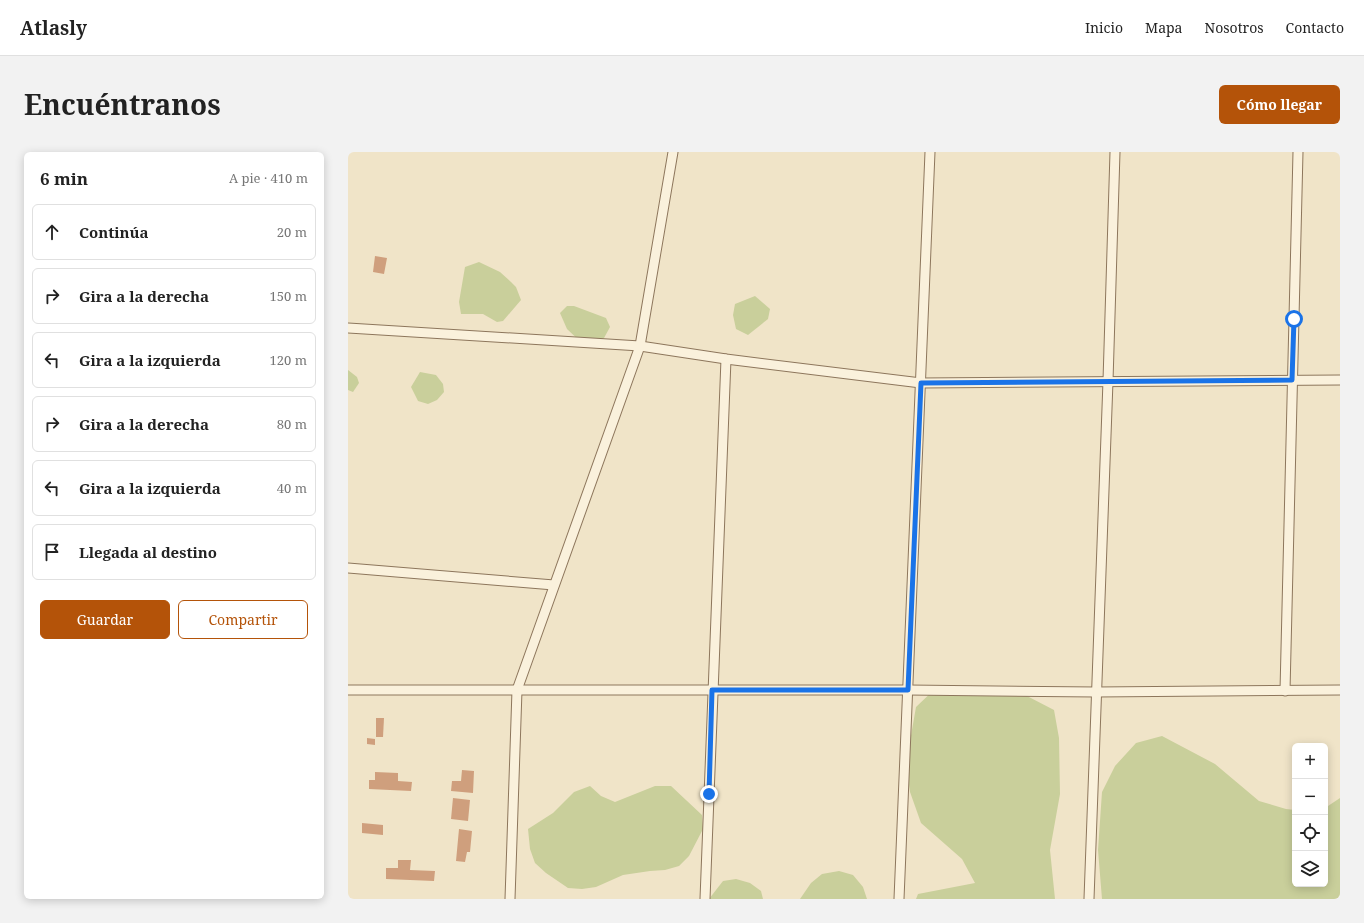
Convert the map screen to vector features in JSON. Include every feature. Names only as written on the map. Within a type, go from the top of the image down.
[{"type":"lane","points":[[510,899],[517,690],[640,346],[673,152]]},
{"type":"lane","points":[[899,899],[930,152]]},
{"type":"lane","points":[[1089,899],[1115,152]]},
{"type":"lane","points":[[1285,691],[1298,152]]},
{"type":"lane","points":[[348,328],[640,346],[726,359],[921,383],[1108,380],[1340,380]]},
{"type":"lane","points":[[705,899],[726,359]]},
{"type":"lane","points":[[348,568],[554,585]]},
{"type":"lane","points":[[348,690],[908,690],[1096,692],[1340,690]]},
{"type":"green space","points":[[479,262],[500,272],[516,287],[521,300],[503,321],[497,322],[483,314],[461,314],[459,302],[465,267]]},
{"type":"green space","points":[[755,296],[770,309],[768,319],[748,335],[736,329],[733,315],[735,304]]},
{"type":"green space","points":[[567,306],[574,306],[606,318],[610,327],[604,338],[593,347],[585,346],[567,329],[560,313]]},
{"type":"green space","points":[[348,370],[357,377],[359,383],[353,392],[348,390]]},
{"type":"green space","points":[[420,372],[436,375],[443,384],[444,392],[437,400],[428,404],[418,401],[411,387]]},
{"type":"green space","points":[[938,686],[998,690],[1027,696],[1054,710],[1059,738],[1060,794],[1050,850],[1055,899],[916,899],[918,894],[975,883],[962,859],[921,823],[910,792],[906,764],[916,707]]},
{"type":"green space","points":[[1162,736],[1215,764],[1259,801],[1292,810],[1292,887],[1328,887],[1328,806],[1340,798],[1340,899],[1102,899],[1098,850],[1102,792],[1115,766],[1136,743]]},
{"type":"green space","points":[[590,786],[601,796],[615,802],[655,786],[671,786],[702,815],[703,829],[689,856],[679,866],[665,870],[623,875],[596,887],[582,889],[568,888],[546,873],[535,863],[530,849],[528,829],[553,813],[574,792]]},
{"type":"green space","points":[[839,871],[853,875],[863,887],[867,899],[800,899],[811,883],[822,874]]},
{"type":"green space","points":[[736,879],[750,883],[761,891],[763,899],[709,899],[723,881]]},
{"type":"building","points":[[375,256],[387,258],[384,274],[373,272]]},
{"type":"building","points":[[376,718],[384,718],[383,737],[376,737]]},
{"type":"building","points":[[367,738],[375,739],[375,745],[367,744]]},
{"type":"building","points":[[462,770],[474,771],[473,793],[451,791],[452,781],[461,781]]},
{"type":"building","points":[[375,772],[398,773],[398,781],[412,782],[411,791],[369,789],[369,780],[375,780]]},
{"type":"building","points":[[453,798],[470,800],[468,821],[451,819]]},
{"type":"building","points":[[362,823],[383,825],[383,835],[362,833]]},
{"type":"building","points":[[459,829],[472,831],[470,852],[467,852],[465,862],[456,861]]},
{"type":"building","points":[[398,860],[411,860],[410,870],[435,871],[434,881],[386,879],[386,868],[398,868]]},
{"type":"route","points":[[709,794],[712,690],[908,690],[921,383],[1108,380],[1292,380],[1294,319]]}]
